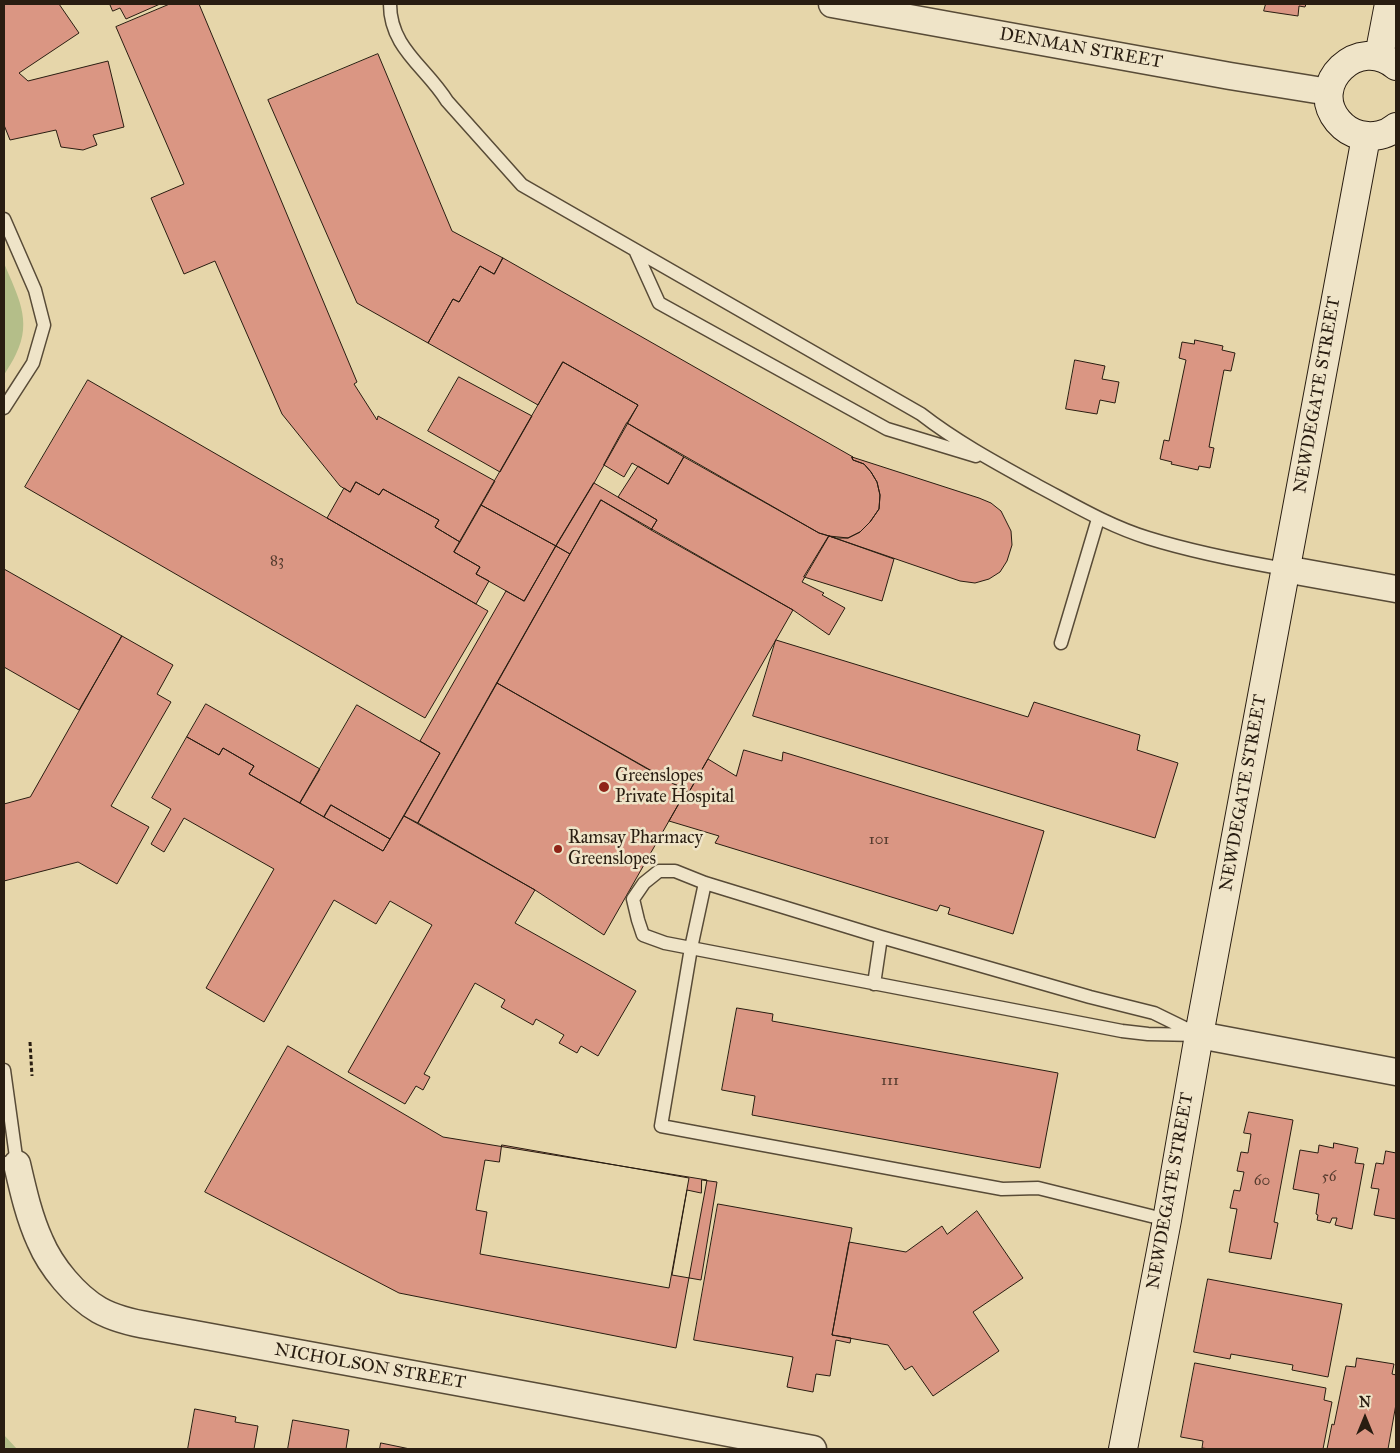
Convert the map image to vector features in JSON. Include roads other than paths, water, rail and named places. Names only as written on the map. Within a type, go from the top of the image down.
[{"type":"street","name":"DENMAN STREET","points":[[832,4],[934,13],[1230,76],[1329,92]]},
{"type":"street","points":[[1389,4],[1387,61],[1365,56],[1352,59],[1341,68],[1333,79],[1329,92],[1330,105],[1334,116],[1354,134],[1366,137],[1380,136],[1396,127]]},
{"type":"street","name":"NEWDEGATE STREET","points":[[1123,1449],[1167,1220],[1199,1035],[1366,137]]},
{"type":"street","points":[[1285,569],[1396,589]]},
{"type":"street","points":[[1199,1035],[1396,1072]]},
{"type":"street","name":"NICHOLSON STREET","points":[[10,1163],[26,1199],[40,1242],[55,1267],[70,1286],[85,1300],[100,1311],[117,1318],[151,1326],[813,1449]]},
{"type":"lane","points":[[390,4],[393,25],[407,54],[440,88],[448,101],[522,185],[921,414],[995,462],[1098,519],[1148,539],[1285,569]]},
{"type":"lane","points":[[4,219],[35,290],[44,325],[33,364],[4,408]]},
{"type":"lane","points":[[635,250],[659,303],[887,429],[995,462]]},
{"type":"lane","points":[[1061,643],[1098,519]]},
{"type":"lane","points":[[660,871],[675,871],[881,937],[1090,997],[1154,1013],[1199,1035],[1148,1034],[1122,1031],[665,943],[643,935],[633,899],[644,882],[660,871]]},
{"type":"lane","points":[[705,882],[691,948],[661,1126],[1002,1189],[1038,1188],[1167,1220]]},
{"type":"lane","points":[[874,984],[881,937]]},
{"type":"lane","points":[[4,1070],[10,1163]]},
{"type":"place","name":"Greenslopes Private Hospital","points":[[604,787]]},
{"type":"place","name":"Ramsay Pharmacy Greenslopes","points":[[558,849]]}]
